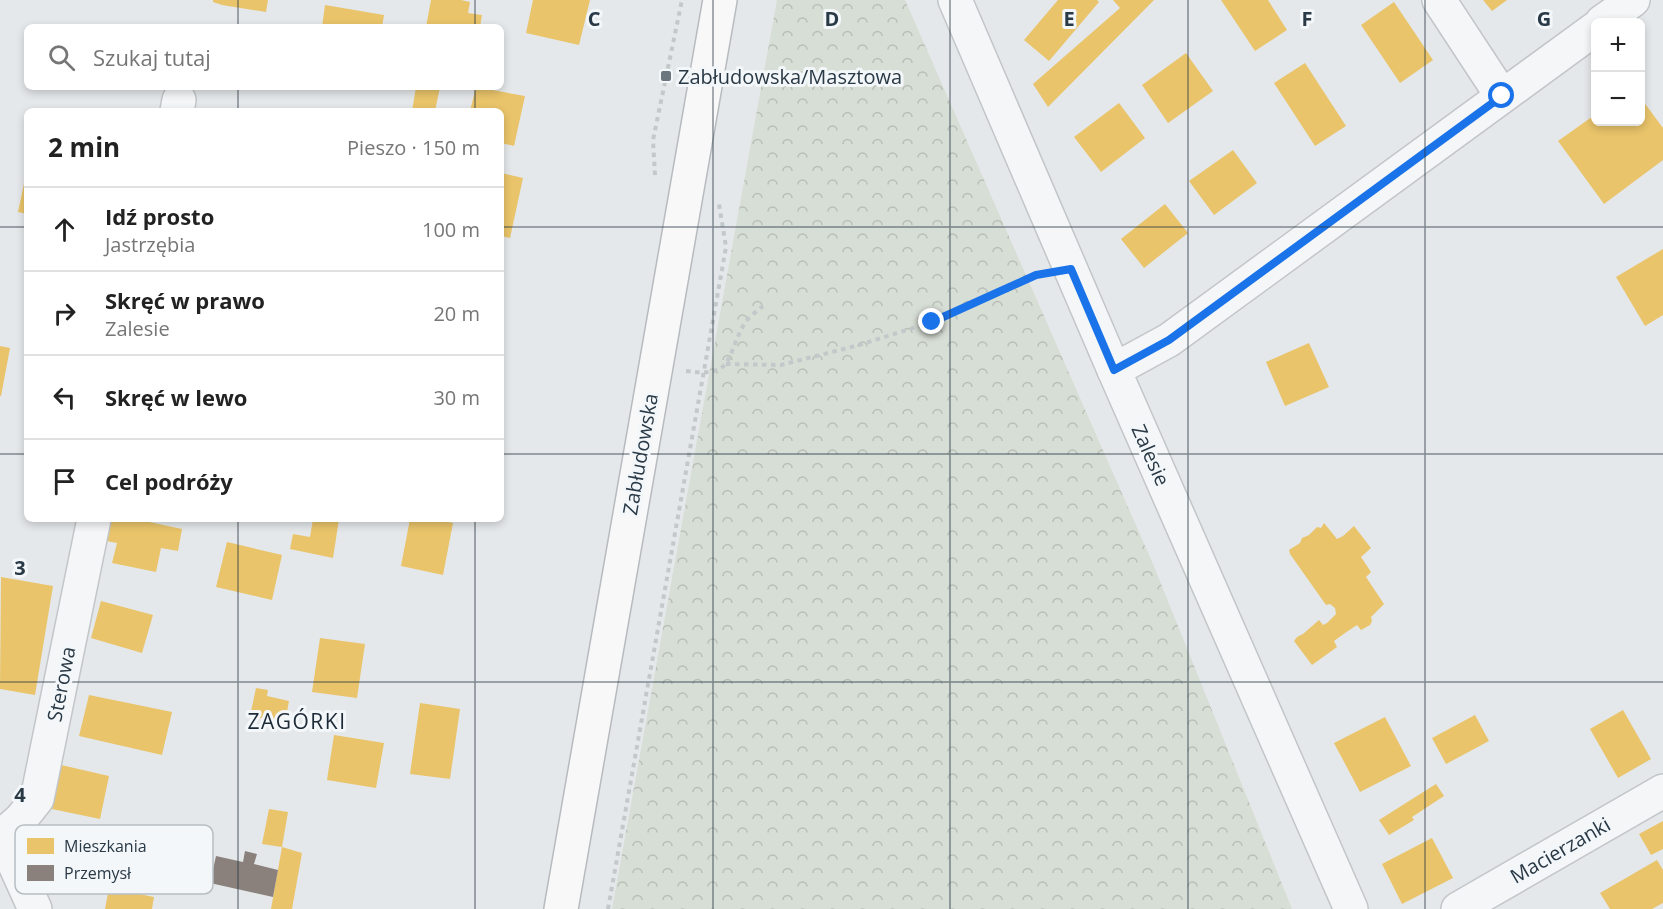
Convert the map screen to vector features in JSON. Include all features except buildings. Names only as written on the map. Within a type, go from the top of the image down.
[{"type":"highway","name":"Zabłudowska","points":[[561,909],[720,0]]},
{"type":"street","name":"Zalesie","points":[[955,0],[1114,370],[1351,909]]},
{"type":"street","points":[[1439,0],[1502,96]]},
{"type":"street","points":[[1608,18],[1633,0]]},
{"type":"street","points":[[1114,370],[1169,340],[1591,32]]},
{"type":"street","name":"Sterowa","points":[[1,834],[21,819],[37,799],[93,522]]},
{"type":"street","name":"Macierzanki","points":[[1458,909],[1663,791]]},
{"type":"street","points":[[1,834],[15,865]]},
{"type":"street","points":[[28,894],[35,909]]},
{"type":"path","points":[[608,909],[726,247],[718,208],[720,197]]},
{"type":"path","points":[[726,364],[781,365],[859,345],[932,322],[1036,275],[1071,269]]},
{"type":"path","points":[[655,368],[704,374],[716,371],[726,364],[743,324],[762,306]]},
{"type":"green space","points":[[777,0],[905,0],[1153,564],[1292,909],[612,909]]},
{"type":"place","name":"Zabłudowska/Masztowa","points":[[666,76]]},
{"type":"district","name":"ZAGÓRKI","points":[[297,721]]},
{"type":"route","points":[[932,322],[1036,275],[1071,269],[1114,370],[1169,340],[1502,96]]}]
